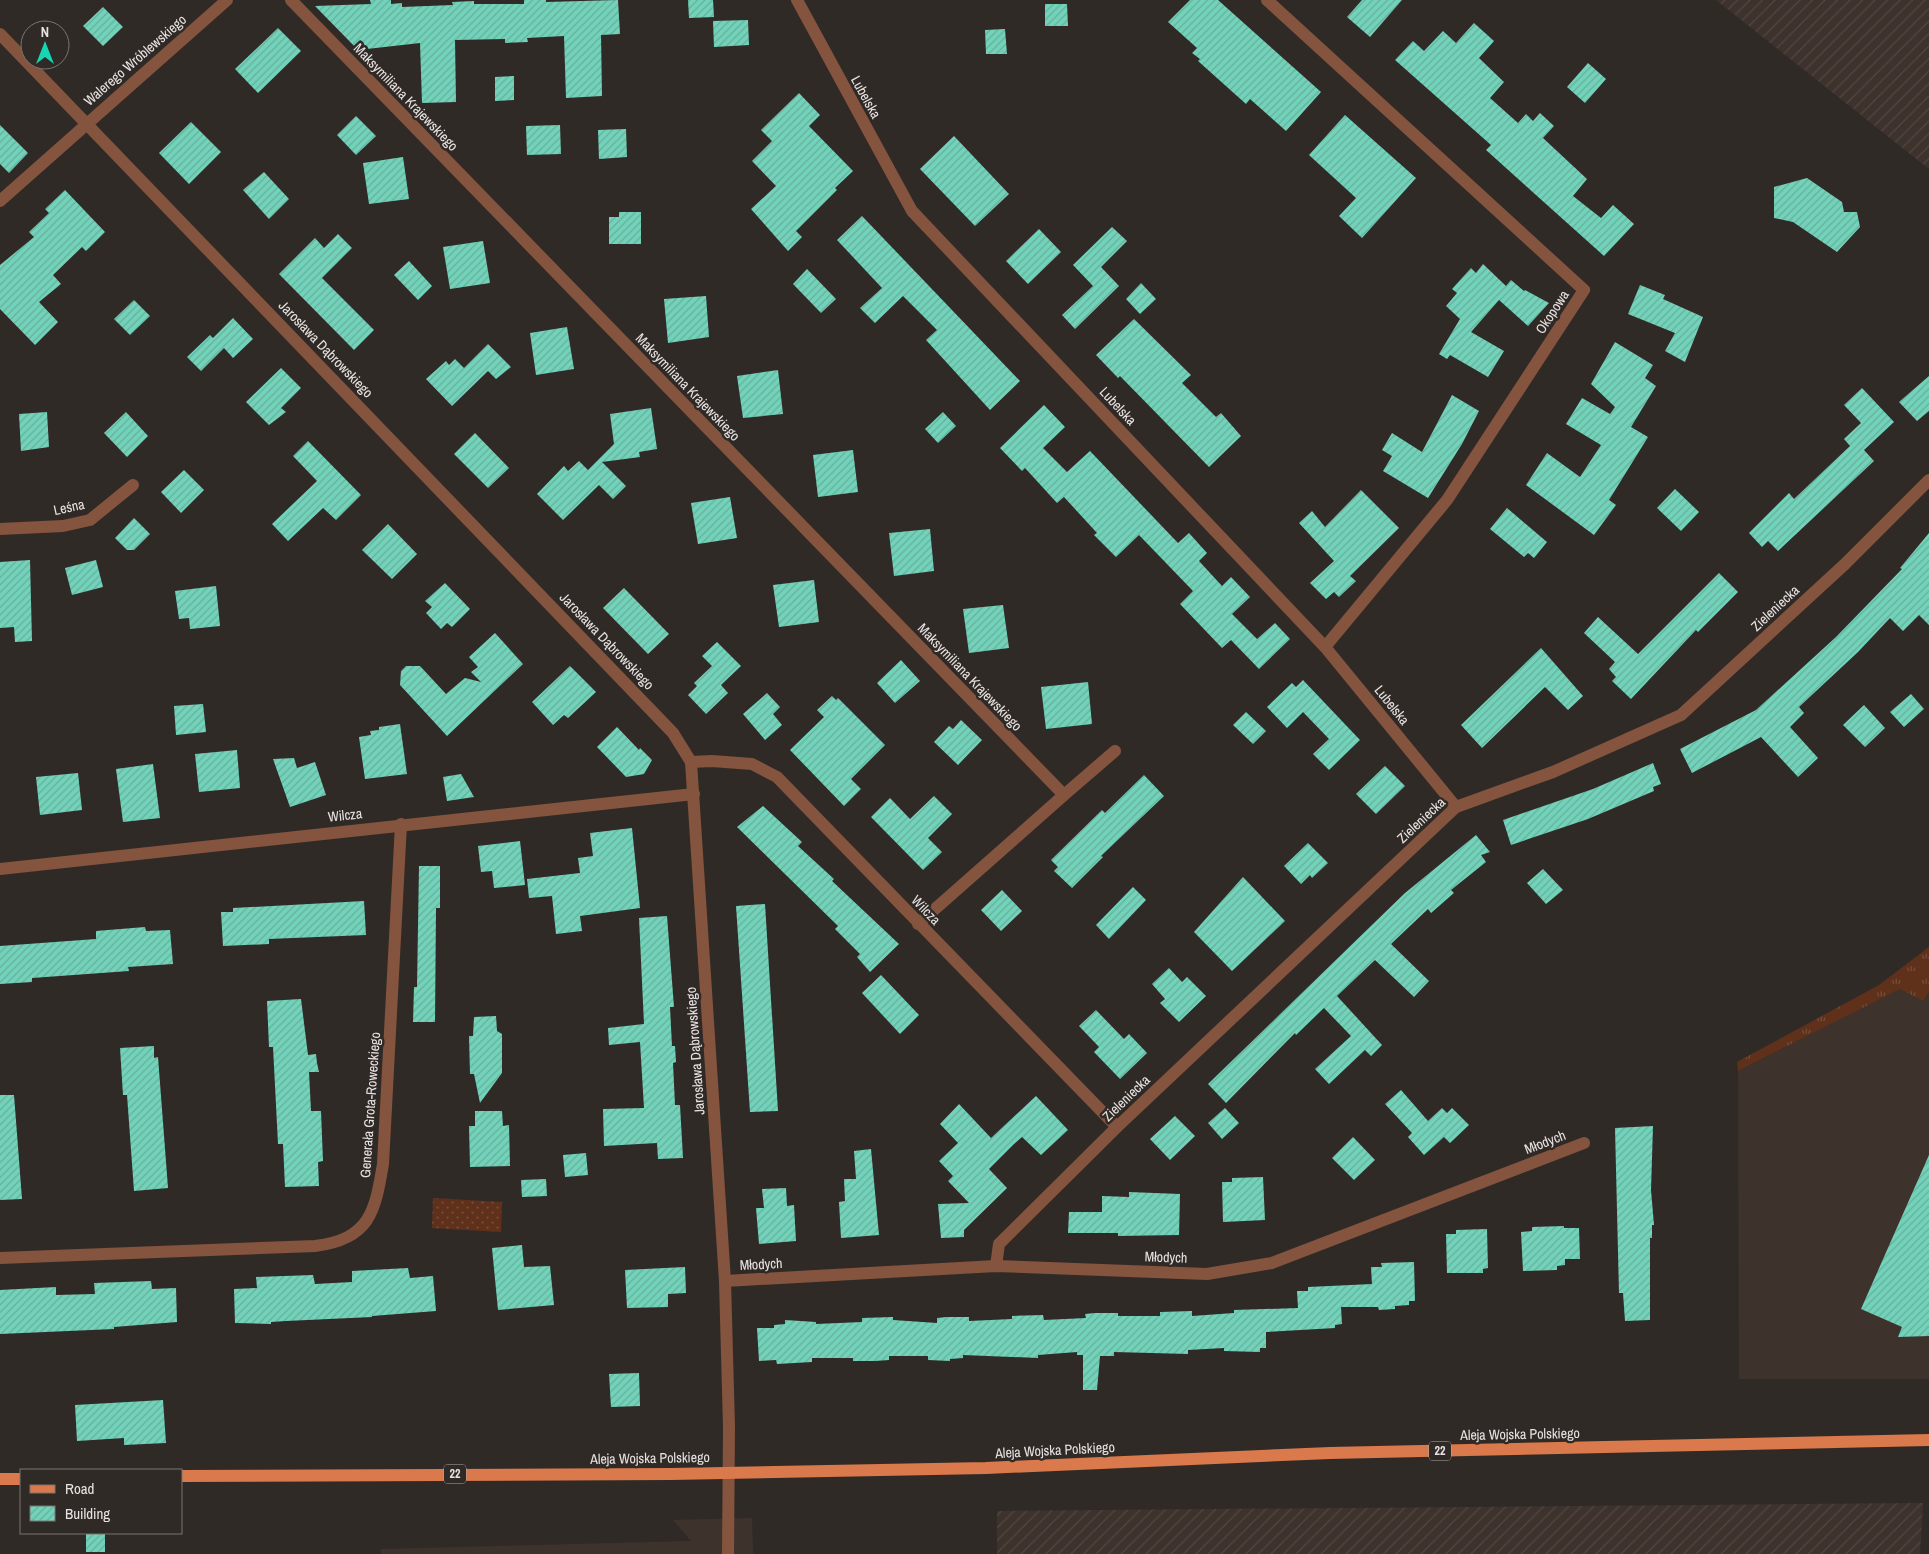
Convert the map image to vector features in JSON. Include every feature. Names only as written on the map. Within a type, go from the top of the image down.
[{"type":"main road","name":"Aleja Wojska Polskiego","points":[[182,1476],[986,1468],[1330,1454],[1929,1440]]},
{"type":"main road","points":[[0,1479],[20,1479]]},
{"type":"street","name":"Walerego Wróblewskiego","points":[[86,123],[227,0]]},
{"type":"street","name":"Maksymiliana Krajewskiego","points":[[291,0],[1064,795]]},
{"type":"street","name":"Lubelska","points":[[797,0],[912,211],[1326,647],[1456,807]]},
{"type":"street","name":"Okopowa","points":[[1267,0],[1584,290],[1447,500],[1326,647]]},
{"type":"street","name":"Jarosława Dąbrowskiego","points":[[0,34],[673,733],[691,762],[725,1281],[729,1427],[728,1554]]},
{"type":"street","points":[[0,201],[86,123]]},
{"type":"street","name":"Zieleniecka","points":[[996,1266],[998,1244],[1117,1127],[1456,807],[1553,772],[1681,715],[1845,564],[1929,480]]},
{"type":"street","name":"Leśna","points":[[0,529],[64,526],[90,520],[133,485]]},
{"type":"street","points":[[918,924],[1115,751]]},
{"type":"street","name":"Wilcza","points":[[691,762],[712,761],[752,764],[777,777],[1117,1127]]},
{"type":"street","name":"Wilcza","points":[[0,869],[401,824],[694,794]]},
{"type":"street","name":"Generała Grota-Roweckiego","points":[[0,1258],[314,1246],[343,1239],[362,1226],[376,1203],[383,1164],[401,824]]},
{"type":"street","name":"Młodych","points":[[725,1281],[996,1266],[1207,1274],[1272,1263],[1584,1143]]},
{"type":"shaded area","points":[[1716,0],[1929,0],[1929,169]]},
{"type":"shaded area","points":[[1900,989],[1923,1001],[1929,992],[1929,1379],[1739,1379],[1738,1071]]},
{"type":"shaded area","points":[[1923,1503],[1920,1554],[997,1554],[997,1511]]},
{"type":"shaded area","points":[[752,1518],[753,1554],[381,1554],[381,1549],[691,1541],[673,1520]]},
{"type":"green space","points":[[1929,947],[1929,992],[1923,1001],[1900,989],[1738,1071],[1737,1062],[1879,985]]},
{"type":"green space","points":[[433,1198],[502,1202],[501,1232],[432,1228]]},
{"type":"building","points":[[370,0],[391,0],[391,4],[402,3],[402,7],[453,5],[452,2],[474,1],[474,4],[524,4],[524,0],[546,0],[546,2],[618,0],[620,34],[601,35],[602,96],[566,98],[564,36],[527,38],[528,42],[505,43],[505,39],[455,40],[456,102],[422,103],[420,43],[358,50],[315,6],[371,4]]},
{"type":"building","points":[[688,0],[713,0],[714,17],[689,18]]},
{"type":"building","points":[[1190,0],[1218,0],[1321,92],[1286,131],[1250,99],[1246,104],[1198,61],[1200,59],[1192,53],[1197,48],[1168,22]]},
{"type":"building","points":[[1362,0],[1402,0],[1370,37],[1347,17]]},
{"type":"building","points":[[1045,4],[1067,4],[1068,26],[1045,26]]},
{"type":"building","points":[[103,7],[123,27],[103,46],[83,26]]},
{"type":"building","points":[[748,20],[749,45],[714,47],[713,21]]},
{"type":"building","points":[[1474,23],[1494,41],[1479,58],[1504,82],[1490,98],[1518,123],[1526,114],[1533,121],[1540,113],[1554,126],[1543,138],[1587,179],[1573,196],[1601,218],[1613,205],[1634,224],[1604,256],[1486,150],[1491,145],[1395,60],[1413,41],[1424,51],[1443,31],[1456,43]]},
{"type":"building","points":[[278,28],[301,51],[258,93],[235,69]]},
{"type":"building","points":[[1005,29],[1007,54],[986,54],[985,30]]},
{"type":"building","points":[[1588,63],[1606,79],[1585,103],[1567,87]]},
{"type":"building","points":[[514,76],[514,100],[495,101],[495,77]]},
{"type":"building","points":[[799,93],[820,115],[809,126],[853,171],[796,231],[802,237],[788,251],[751,209],[776,186],[752,161],[772,141],[761,130]]},
{"type":"building","points":[[1345,115],[1416,178],[1362,238],[1339,216],[1356,198],[1309,155]]},
{"type":"building","points":[[356,116],[376,136],[356,155],[337,135]]},
{"type":"building","points":[[191,122],[221,152],[189,184],[159,153]]},
{"type":"building","points":[[0,125],[28,153],[9,173],[0,164]]},
{"type":"building","points":[[560,125],[561,154],[527,155],[526,126]]},
{"type":"building","points":[[626,129],[627,157],[599,159],[598,130]]},
{"type":"building","points":[[954,136],[1009,194],[975,226],[920,169]]},
{"type":"building","points":[[403,157],[409,199],[369,204],[363,163]]},
{"type":"building","points":[[264,172],[289,199],[269,219],[243,190]]},
{"type":"building","points":[[1807,178],[1842,202],[1844,212],[1857,212],[1860,227],[1837,252],[1793,222],[1774,218],[1774,187]]},
{"type":"building","points":[[65,190],[105,232],[86,251],[82,247],[53,275],[61,284],[39,302],[58,322],[35,345],[0,309],[0,265],[34,237],[29,232],[49,213],[45,209]]},
{"type":"building","points":[[619,212],[641,212],[641,244],[609,244],[609,217],[619,217]]},
{"type":"building","points":[[862,216],[1020,381],[990,410],[926,340],[937,330],[903,296],[875,323],[860,308],[882,288],[837,240]]},
{"type":"building","points":[[1112,227],[1127,241],[1101,267],[1119,286],[1075,329],[1062,315],[1093,286],[1073,265]]},
{"type":"building","points":[[1039,229],[1061,252],[1028,284],[1006,261]]},
{"type":"building","points":[[338,234],[352,248],[322,278],[374,330],[354,350],[279,274],[315,238],[324,248]]},
{"type":"building","points":[[483,241],[490,283],[450,289],[443,247]]},
{"type":"building","points":[[409,261],[432,286],[418,300],[394,275]]},
{"type":"building","points":[[1483,264],[1506,286],[1511,280],[1524,291],[1549,303],[1528,326],[1499,300],[1471,332],[1504,351],[1488,377],[1450,355],[1447,359],[1439,354],[1460,319],[1446,306],[1457,293],[1452,289],[1471,268],[1476,273]]},
{"type":"building","points":[[807,269],[836,299],[821,313],[793,284]]},
{"type":"building","points":[[1141,283],[1156,299],[1140,314],[1126,299]]},
{"type":"building","points":[[1640,285],[1665,295],[1663,299],[1703,317],[1685,362],[1665,351],[1675,333],[1628,314]]},
{"type":"building","points":[[706,296],[709,337],[668,343],[664,299]]},
{"type":"building","points":[[134,300],[150,316],[130,335],[114,319]]},
{"type":"building","points":[[233,318],[253,339],[233,358],[224,348],[201,371],[187,357],[210,335],[213,338]]},
{"type":"building","points":[[1134,319],[1191,375],[1182,383],[1216,417],[1221,413],[1241,436],[1209,467],[1120,376],[1118,378],[1096,355]]},
{"type":"building","points":[[567,327],[574,369],[536,375],[530,333]]},
{"type":"building","points":[[1615,342],[1653,365],[1645,378],[1656,386],[1631,427],[1648,437],[1609,500],[1616,505],[1594,535],[1526,485],[1547,453],[1580,477],[1601,445],[1566,424],[1582,398],[1610,414],[1615,407],[1591,384]]},
{"type":"building","points":[[488,344],[511,367],[496,379],[488,371],[452,406],[426,379],[446,361],[449,365],[455,359],[464,368]]},
{"type":"building","points":[[281,368],[301,388],[281,408],[286,412],[269,425],[246,402]]},
{"type":"building","points":[[778,370],[783,414],[743,418],[737,376]]},
{"type":"building","points":[[1929,376],[1929,411],[1917,421],[1899,402]]},
{"type":"building","points":[[1862,388],[1894,422],[1864,450],[1874,461],[1778,551],[1768,541],[1762,547],[1749,533],[1789,493],[1794,499],[1850,446],[1844,439],[1861,423],[1844,405]]},
{"type":"building","points":[[1452,395],[1479,411],[1462,444],[1428,498],[1383,471],[1392,456],[1382,450],[1392,433],[1422,452]]},
{"type":"building","points":[[1044,405],[1065,427],[1043,448],[1067,472],[1090,451],[1178,543],[1189,533],[1207,553],[1199,561],[1222,586],[1231,577],[1250,597],[1232,614],[1257,639],[1275,623],[1290,639],[1259,669],[1231,640],[1222,648],[1180,604],[1193,591],[1139,535],[1116,557],[1094,535],[1097,533],[1064,497],[1057,503],[1025,468],[1022,471],[1000,448]]},
{"type":"building","points":[[651,408],[657,449],[639,452],[640,457],[602,462],[626,486],[613,499],[599,485],[563,520],[537,494],[564,466],[568,471],[579,461],[588,470],[614,444],[610,414]]},
{"type":"building","points":[[47,412],[49,447],[21,451],[19,414]]},
{"type":"building","points":[[126,412],[148,436],[127,457],[104,433]]},
{"type":"building","points":[[943,412],[956,426],[938,443],[925,429]]},
{"type":"building","points":[[475,433],[509,468],[488,488],[454,454]]},
{"type":"building","points":[[308,441],[361,495],[336,520],[323,508],[288,541],[272,524],[317,481],[293,456]]},
{"type":"building","points":[[853,450],[858,492],[818,497],[813,455]]},
{"type":"building","points":[[184,470],[204,490],[181,513],[161,492]]},
{"type":"building","points":[[1675,489],[1699,512],[1681,531],[1657,508]]},
{"type":"building","points":[[1361,490],[1399,528],[1350,576],[1356,581],[1339,597],[1334,592],[1326,599],[1310,583],[1334,561],[1299,523],[1312,511],[1325,527]]},
{"type":"building","points":[[730,497],[737,538],[698,544],[691,503]]},
{"type":"building","points":[[1507,508],[1547,542],[1534,558],[1528,553],[1524,557],[1490,529]]},
{"type":"building","points":[[134,518],[150,534],[134,550],[127,550],[115,538]]},
{"type":"building","points":[[388,524],[417,554],[392,579],[362,550]]},
{"type":"building","points":[[930,529],[934,571],[894,576],[889,533]]},
{"type":"building","points":[[1929,533],[1929,625],[1919,615],[1903,631],[1890,618],[1858,652],[1799,707],[1804,713],[1790,727],[1818,758],[1798,777],[1761,737],[1692,773],[1680,749],[1756,710],[1836,637],[1902,569],[1900,568]]},
{"type":"building","points":[[30,560],[32,641],[15,642],[14,627],[0,628],[0,562]]},
{"type":"building","points":[[96,560],[103,587],[72,595],[65,568]]},
{"type":"building","points":[[1719,573],[1738,592],[1698,632],[1696,630],[1631,699],[1612,681],[1616,677],[1609,669],[1615,662],[1584,633],[1598,617],[1638,654]]},
{"type":"building","points":[[814,580],[819,622],[779,627],[773,585]]},
{"type":"building","points":[[445,583],[470,609],[452,627],[447,623],[441,629],[426,613],[432,607],[425,601]]},
{"type":"building","points":[[216,586],[220,626],[190,629],[189,618],[179,619],[175,591]]},
{"type":"building","points":[[624,588],[669,634],[648,654],[603,608]]},
{"type":"building","points":[[1003,605],[1009,648],[969,653],[963,609]]},
{"type":"building","points":[[495,633],[523,664],[447,736],[400,685],[401,671],[406,666],[420,666],[446,694],[465,678],[481,682],[471,672],[478,667],[469,657]]},
{"type":"building","points":[[717,642],[741,666],[721,685],[728,693],[706,714],[688,695],[697,686],[694,683],[712,666],[702,656]]},
{"type":"building","points":[[1541,648],[1583,696],[1568,710],[1545,687],[1482,748],[1461,725]]},
{"type":"building","points":[[901,660],[920,681],[895,703],[877,683]]},
{"type":"building","points":[[570,666],[596,692],[568,718],[564,715],[553,725],[532,702]]},
{"type":"building","points":[[1303,680],[1360,740],[1329,770],[1313,754],[1329,739],[1303,712],[1287,728],[1267,707],[1292,683],[1296,687]]},
{"type":"building","points":[[1088,682],[1092,724],[1046,729],[1041,687]]},
{"type":"building","points":[[767,693],[780,707],[773,714],[782,725],[765,740],[743,714]]},
{"type":"building","points":[[1911,694],[1924,709],[1904,727],[1890,712]]},
{"type":"building","points":[[832,696],[836,700],[838,698],[885,745],[851,779],[861,789],[844,806],[790,750],[824,717],[817,710]]},
{"type":"building","points":[[203,704],[206,732],[176,735],[174,706]]},
{"type":"building","points":[[1864,705],[1885,728],[1865,747],[1843,725]]},
{"type":"building","points":[[1246,712],[1266,731],[1253,744],[1233,725]]},
{"type":"building","points":[[961,720],[982,740],[958,765],[934,742],[949,726],[953,729]]},
{"type":"building","points":[[400,724],[407,774],[365,779],[359,737],[371,735],[370,731],[379,730],[379,727]]},
{"type":"building","points":[[617,727],[639,750],[640,748],[652,760],[644,774],[626,777],[597,747]]},
{"type":"building","points":[[237,750],[240,788],[199,792],[195,754]]},
{"type":"building","points":[[294,758],[297,768],[315,762],[326,795],[290,807],[273,759]]},
{"type":"building","points":[[1653,763],[1661,784],[1653,787],[1654,791],[1588,819],[1511,845],[1503,820],[1593,789]]},
{"type":"building","points":[[153,764],[160,818],[123,822],[116,769]]},
{"type":"building","points":[[1385,766],[1405,786],[1376,814],[1356,794]]},
{"type":"building","points":[[78,773],[82,810],[40,815],[36,777]]},
{"type":"building","points":[[461,774],[474,797],[447,801],[443,777]]},
{"type":"building","points":[[1144,775],[1164,796],[1101,856],[1103,857],[1072,888],[1054,871],[1058,867],[1051,860],[1102,810],[1105,813]]},
{"type":"building","points":[[934,796],[952,814],[928,838],[942,852],[923,870],[871,817],[890,798],[910,819]]},
{"type":"building","points":[[763,806],[802,842],[798,846],[834,879],[832,881],[899,944],[870,972],[857,957],[860,954],[835,929],[838,926],[737,827]]},
{"type":"building","points":[[632,828],[640,908],[580,916],[582,931],[556,934],[552,896],[529,898],[527,879],[580,873],[578,858],[593,856],[590,833]]},
{"type":"building","points":[[1476,835],[1490,852],[1481,855],[1486,862],[1451,890],[1454,893],[1431,913],[1428,909],[1391,944],[1429,981],[1414,997],[1375,960],[1337,996],[1382,1045],[1371,1056],[1365,1050],[1329,1084],[1315,1069],[1351,1036],[1324,1008],[1296,1035],[1295,1033],[1226,1103],[1208,1084],[1405,893]]},
{"type":"building","points":[[520,841],[525,885],[494,888],[492,871],[481,872],[478,846]]},
{"type":"building","points":[[1308,843],[1328,863],[1312,878],[1310,875],[1301,884],[1284,866]]},
{"type":"building","points":[[419,866],[440,866],[440,908],[436,908],[435,1022],[413,1022],[414,987],[417,987]]},
{"type":"building","points":[[1543,869],[1563,890],[1546,904],[1527,883]]},
{"type":"building","points":[[1243,877],[1285,921],[1232,971],[1194,932]]},
{"type":"building","points":[[1133,887],[1146,900],[1109,939],[1096,925]]},
{"type":"building","points":[[1002,890],[1022,911],[1001,931],[981,910]]},
{"type":"building","points":[[364,901],[366,935],[269,939],[269,944],[223,946],[221,912],[233,912],[233,908]]},
{"type":"building","points":[[765,904],[778,1111],[750,1112],[736,906]]},
{"type":"building","points":[[667,916],[674,1007],[670,1007],[672,1046],[675,1046],[676,1062],[673,1063],[675,1105],[680,1105],[683,1158],[658,1159],[657,1143],[604,1146],[603,1109],[644,1108],[640,1042],[609,1045],[608,1028],[644,1024],[639,918]]},
{"type":"building","points":[[145,927],[146,931],[170,930],[173,964],[128,967],[129,971],[32,978],[32,982],[0,984],[0,946],[96,939],[96,931]]},
{"type":"building","points":[[1169,968],[1182,982],[1187,977],[1206,996],[1179,1022],[1160,1003],[1165,999],[1152,984]]},
{"type":"building","points":[[881,975],[919,1015],[900,1034],[862,993]]},
{"type":"building","points":[[301,999],[308,1055],[316,1054],[319,1072],[309,1072],[311,1111],[321,1111],[323,1161],[318,1162],[319,1186],[285,1187],[283,1144],[278,1144],[273,1047],[269,1047],[267,1001]]},
{"type":"building","points":[[1096,1010],[1124,1039],[1129,1034],[1147,1053],[1120,1079],[1094,1052],[1099,1047],[1079,1026]]},
{"type":"building","points":[[496,1016],[497,1031],[502,1034],[502,1073],[480,1103],[474,1074],[470,1074],[469,1036],[473,1036],[474,1017]]},
{"type":"building","points":[[154,1046],[154,1058],[158,1057],[168,1188],[134,1191],[127,1095],[123,1095],[120,1048]]},
{"type":"building","points":[[1401,1090],[1428,1121],[1442,1108],[1447,1113],[1452,1108],[1469,1125],[1450,1143],[1444,1137],[1424,1155],[1408,1137],[1412,1133],[1385,1104]]},
{"type":"building","points":[[0,1095],[14,1095],[22,1199],[0,1200]]},
{"type":"building","points":[[1036,1096],[1068,1130],[1041,1155],[1022,1137],[989,1169],[1007,1188],[964,1230],[964,1237],[941,1238],[938,1204],[969,1203],[948,1181],[953,1176],[939,1161],[958,1143],[940,1124],[959,1104],[991,1138]]},
{"type":"building","points":[[1225,1108],[1239,1123],[1222,1139],[1208,1123]]},
{"type":"building","points":[[475,1111],[502,1111],[503,1126],[509,1125],[510,1166],[470,1167],[469,1126],[475,1126]]},
{"type":"building","points":[[1175,1116],[1195,1136],[1170,1160],[1150,1139]]},
{"type":"building","points":[[1653,1126],[1651,1190],[1654,1225],[1652,1225],[1652,1238],[1650,1238],[1650,1320],[1625,1321],[1623,1293],[1619,1293],[1615,1128]]},
{"type":"building","points":[[1353,1137],[1375,1160],[1354,1180],[1332,1158]]},
{"type":"building","points":[[871,1149],[879,1235],[841,1238],[839,1202],[845,1201],[844,1179],[856,1179],[854,1151]]},
{"type":"building","points":[[586,1153],[588,1175],[565,1177],[563,1155]]},
{"type":"building","points":[[1929,1155],[1929,1336],[1898,1337],[1902,1327],[1861,1309]]},
{"type":"building","points":[[1263,1177],[1265,1220],[1223,1222],[1222,1182],[1232,1182],[1232,1178]]},
{"type":"building","points":[[546,1179],[547,1196],[522,1197],[521,1180]]},
{"type":"building","points":[[786,1188],[787,1206],[794,1205],[796,1241],[759,1244],[756,1208],[764,1208],[762,1189]]},
{"type":"building","points":[[1129,1192],[1180,1194],[1179,1235],[1118,1236],[1118,1233],[1068,1233],[1069,1212],[1102,1212],[1102,1196],[1129,1197]]},
{"type":"building","points":[[1564,1226],[1564,1228],[1579,1228],[1580,1259],[1565,1259],[1565,1265],[1557,1266],[1557,1270],[1523,1271],[1521,1232],[1532,1231],[1532,1227]]},
{"type":"building","points":[[1487,1229],[1488,1268],[1483,1269],[1483,1273],[1447,1273],[1446,1234],[1456,1234],[1456,1230]]},
{"type":"building","points":[[522,1245],[524,1267],[550,1266],[554,1305],[498,1310],[492,1248]]},
{"type":"building","points":[[1414,1262],[1415,1301],[1409,1301],[1409,1305],[1395,1306],[1395,1309],[1379,1310],[1378,1307],[1341,1307],[1342,1324],[1335,1325],[1335,1328],[1266,1332],[1266,1348],[1260,1348],[1260,1352],[1224,1351],[1224,1348],[1188,1350],[1188,1354],[1114,1352],[1114,1356],[1100,1356],[1097,1390],[1083,1390],[1083,1355],[1077,1355],[1077,1352],[1038,1355],[1038,1358],[963,1355],[963,1358],[950,1359],[950,1361],[928,1360],[928,1356],[889,1356],[889,1360],[875,1361],[853,1361],[853,1358],[812,1358],[812,1362],[777,1364],[776,1360],[759,1361],[757,1328],[774,1328],[774,1325],[785,1324],[785,1320],[816,1322],[816,1324],[862,1322],[862,1318],[893,1317],[893,1320],[937,1323],[937,1318],[947,1317],[969,1317],[969,1321],[1012,1319],[1012,1316],[1043,1315],[1044,1320],[1086,1318],[1085,1314],[1095,1313],[1118,1313],[1118,1316],[1160,1316],[1160,1312],[1192,1311],[1192,1316],[1234,1313],[1234,1310],[1298,1308],[1297,1291],[1308,1291],[1308,1287],[1372,1284],[1371,1267],[1382,1267],[1381,1263]]},
{"type":"building","points":[[685,1267],[686,1293],[668,1294],[668,1307],[627,1308],[625,1270]]},
{"type":"building","points":[[408,1268],[410,1278],[433,1276],[436,1311],[372,1317],[271,1322],[271,1324],[235,1323],[234,1289],[257,1288],[256,1277],[313,1275],[315,1284],[352,1282],[352,1271]]},
{"type":"building","points":[[151,1281],[152,1289],[176,1288],[177,1322],[114,1327],[114,1329],[0,1334],[0,1290],[56,1287],[56,1295],[95,1294],[94,1283]]},
{"type":"building","points":[[639,1373],[640,1406],[611,1407],[609,1374]]},
{"type":"building","points":[[163,1400],[166,1443],[124,1445],[124,1438],[77,1441],[75,1405]]},
{"type":"building","points":[[86,1534],[105,1534],[105,1552],[86,1552]]}]
